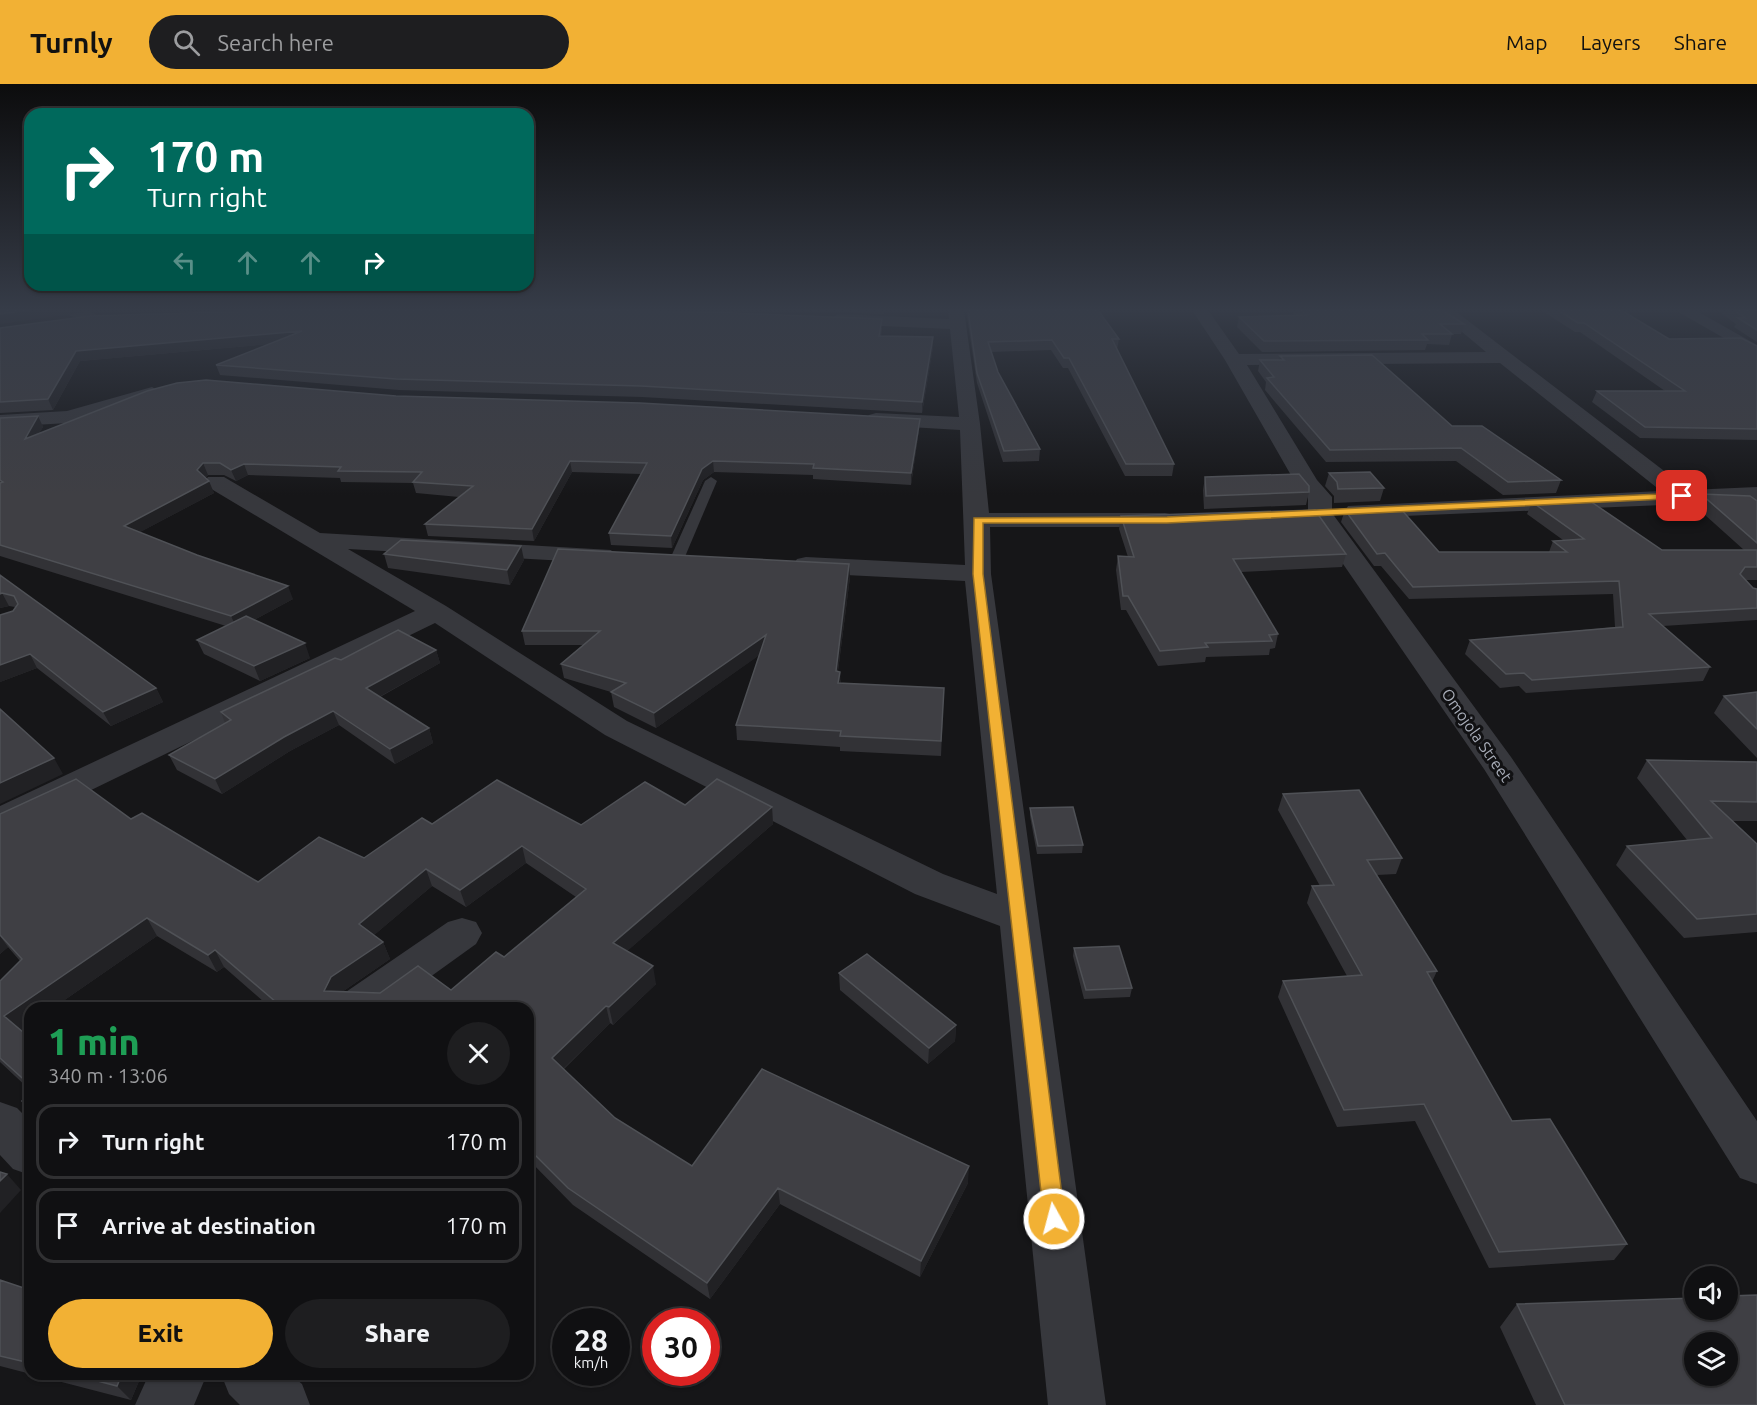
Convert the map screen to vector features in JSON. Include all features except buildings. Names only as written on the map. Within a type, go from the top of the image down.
[{"type":"street","points":[[963,372],[970,424],[977,520],[978,574],[1017,917],[1077,1405]]},
{"type":"street","name":"Omojola Street","points":[[1241,372],[1308,484],[1320,497],[1308,513],[1498,765],[1757,1162]]},
{"type":"street","points":[[1520,372],[1682,496]]},
{"type":"street","points":[[0,421],[68,417],[168,388]]},
{"type":"street","points":[[853,417],[970,424]]},
{"type":"street","points":[[216,482],[436,612],[616,728],[929,884],[1017,917]]},
{"type":"street","points":[[1308,513],[1757,494]]},
{"type":"street","points":[[977,520],[1191,519]]},
{"type":"street","points":[[315,540],[665,558]]},
{"type":"street","points":[[781,564],[978,574]]},
{"type":"street","points":[[0,820],[436,612]]},
{"type":"street","points":[[364,1002],[462,933]]},
{"type":"street","points":[[0,1123],[24,1147]]},
{"type":"street","points":[[164,1405],[176,1380]]},
{"type":"street","points":[[255,1380],[281,1405]]},
{"type":"lane","points":[[665,558],[711,481]]},
{"type":"route","points":[[1054,1219],[978,574],[977,520],[1167,520],[1682,496]]}]
